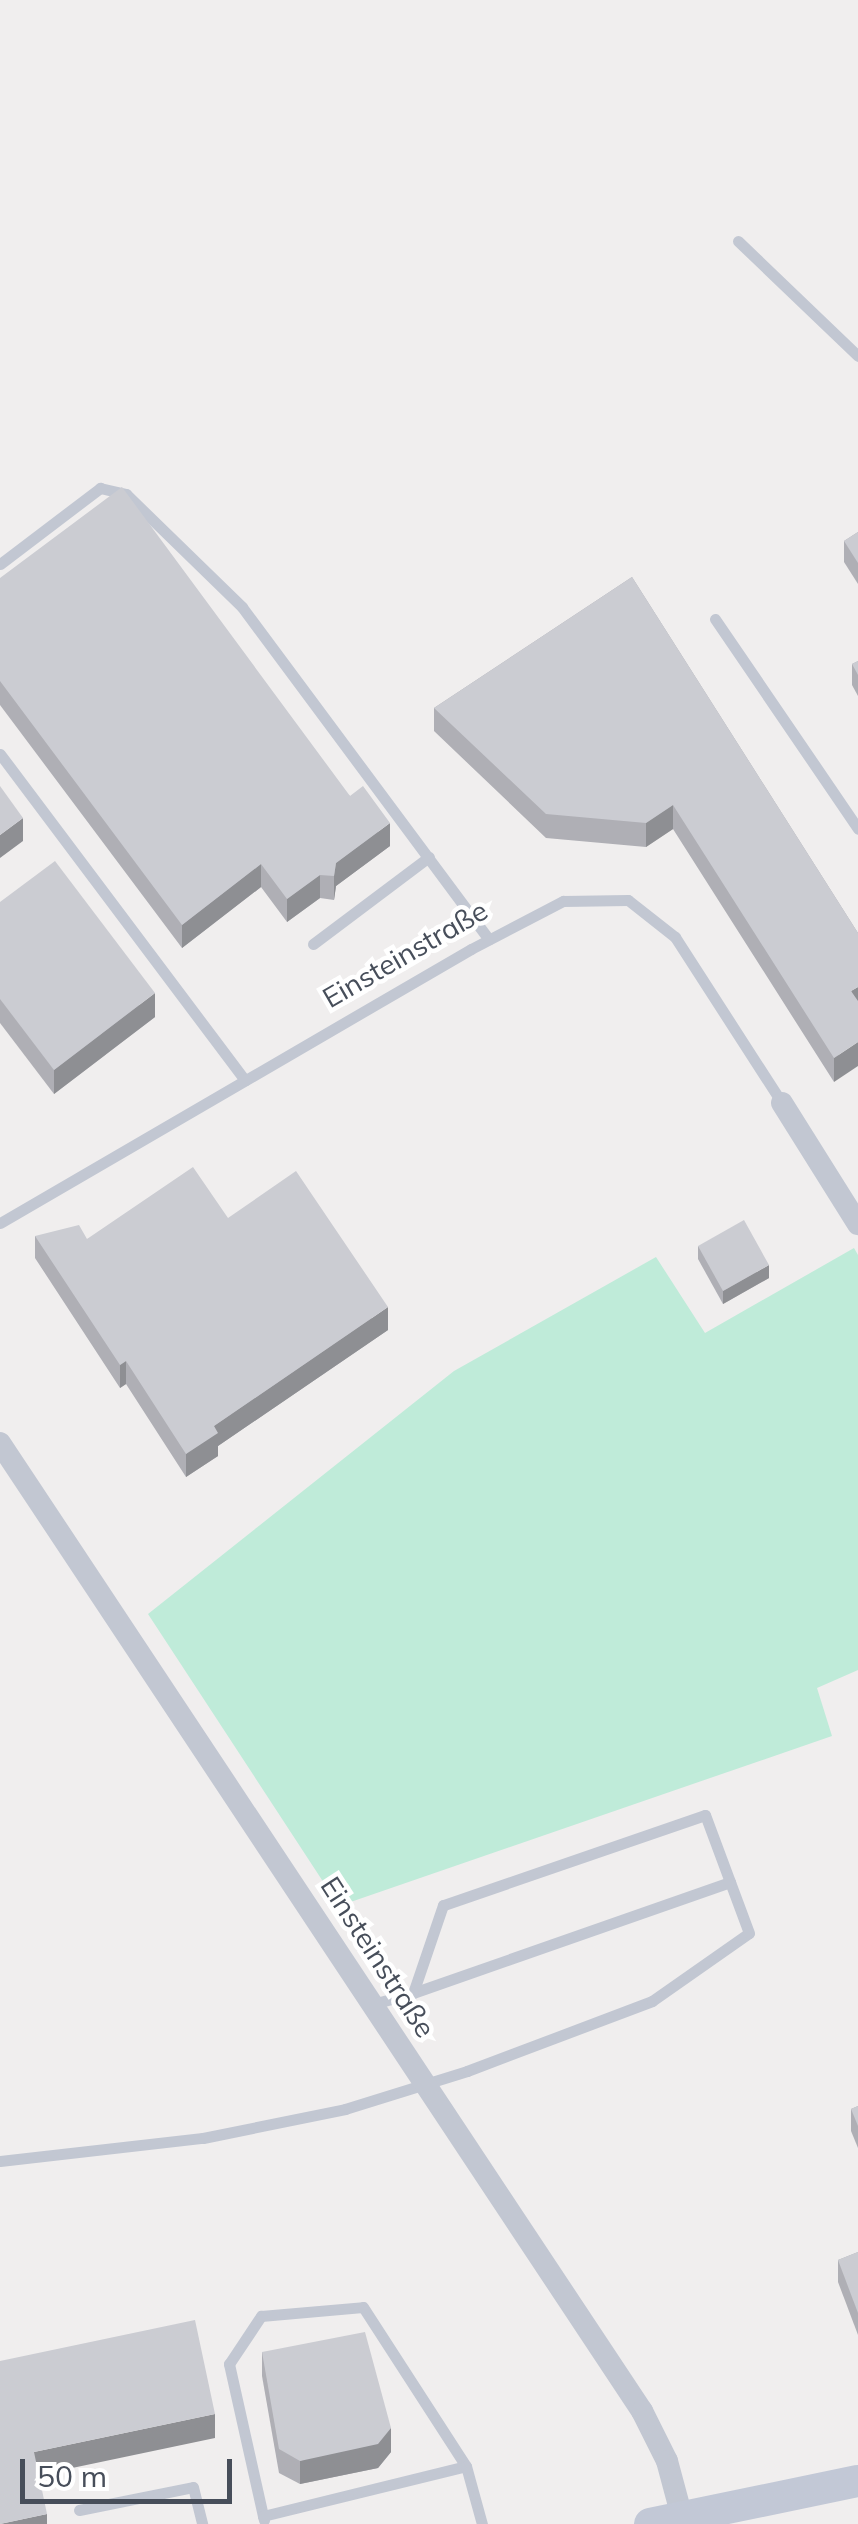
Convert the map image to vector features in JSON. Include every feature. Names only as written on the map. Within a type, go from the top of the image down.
[{"type":"main road","points":[[650,2524],[858,2482]]},
{"type":"street","points":[[782,1102],[858,1224]]},
{"type":"street","name":"Einsteinstraße","points":[[0,1443],[642,2411],[668,2460],[682,2517]]},
{"type":"lane","points":[[738,240],[858,356]]},
{"type":"lane","points":[[0,564],[100,488],[126,494],[242,607],[489,939]]},
{"type":"lane","points":[[715,620],[858,829]]},
{"type":"lane","points":[[0,754],[245,1080]]},
{"type":"lane","points":[[313,944],[429,857]]},
{"type":"lane","name":"Einsteinstraße","points":[[0,1223],[489,939],[562,901],[628,900],[675,937],[782,1102]]},
{"type":"lane","points":[[0,2161],[203,2138],[345,2109],[426,2084],[652,2002],[749,1933],[705,1816],[443,1905],[413,1993]]},
{"type":"lane","points":[[373,2004],[730,1882]]},
{"type":"lane","points":[[466,2466],[264,2520],[229,2364],[242,2338],[261,2316],[364,2307],[466,2466],[482,2524]]},
{"type":"lane","points":[[80,2510],[193,2486],[202,2524]]},
{"type":"green space","points":[[854,1248],[858,1255],[858,1670],[817,1688],[832,1736],[339,1906],[148,1614],[454,1371],[656,1257],[705,1333]]},
{"type":"building","points":[[122,487],[350,796],[363,786],[390,823],[336,863],[334,876],[320,875],[287,899],[261,864],[182,925],[0,681],[0,578]]},
{"type":"building","points":[[858,532],[858,563],[844,541]]},
{"type":"building","points":[[632,577],[858,933],[858,987],[851,991],[858,1001],[858,1042],[834,1058],[673,805],[646,823],[546,814],[434,708]]},
{"type":"building","points":[[0,786],[23,818],[0,835]]},
{"type":"building","points":[[55,861],[155,993],[54,1070],[0,999],[0,902]]},
{"type":"building","points":[[193,1167],[228,1218],[296,1171],[388,1307],[214,1426],[218,1433],[186,1454],[126,1361],[120,1365],[35,1236],[79,1225],[87,1239]]},
{"type":"building","points":[[744,1220],[769,1265],[723,1291],[698,1246]]},
{"type":"building","points":[[858,2106],[858,2126],[851,2109]]},
{"type":"building","points":[[858,2252],[858,2313],[838,2260]]},
{"type":"building","points":[[195,2320],[215,2414],[34,2452],[47,2514],[0,2524],[0,2361]]},
{"type":"building","points":[[365,2332],[391,2428],[378,2444],[300,2461],[279,2449],[262,2352]]}]
